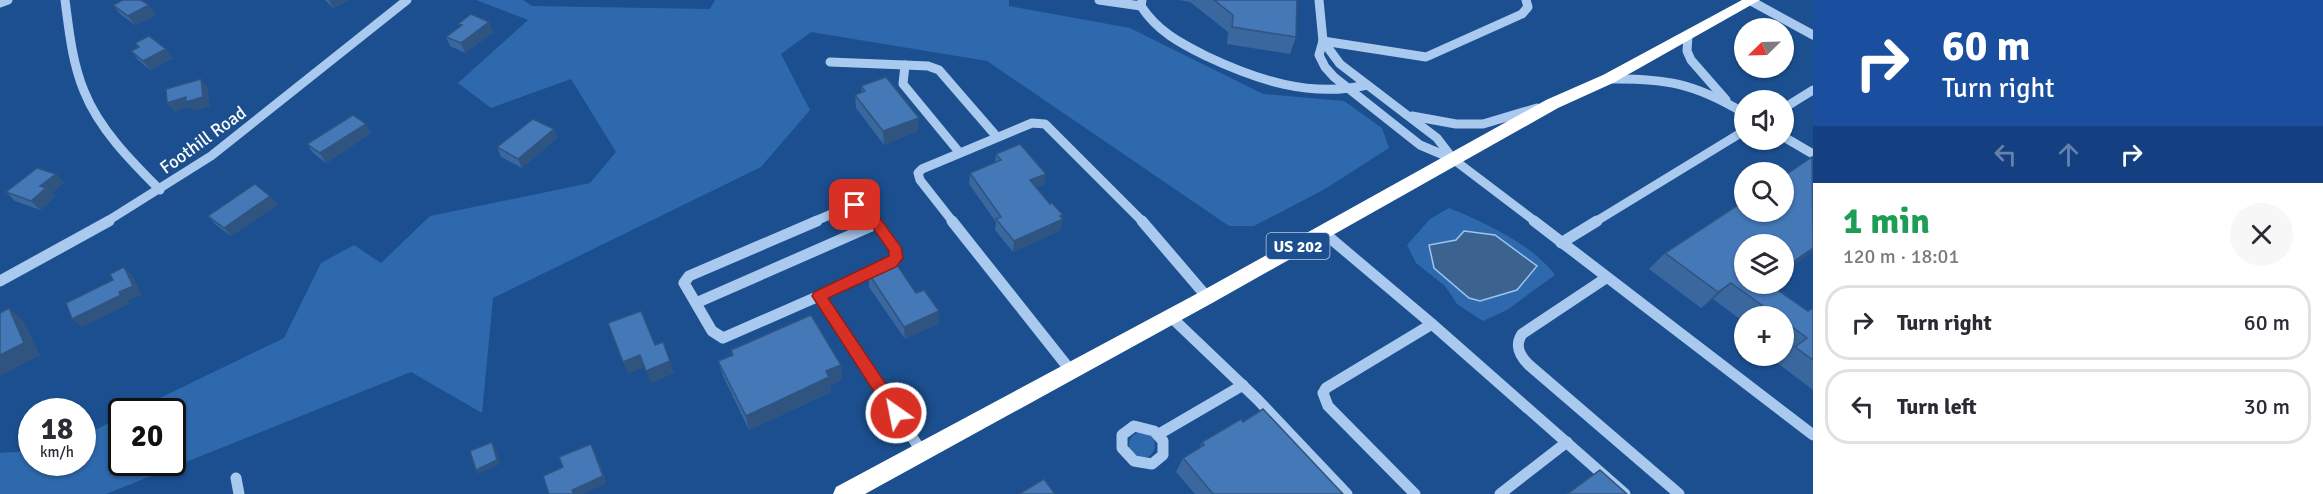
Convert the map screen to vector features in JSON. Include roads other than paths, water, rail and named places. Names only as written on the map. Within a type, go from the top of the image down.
[{"type":"highway","name":"US 202","points":[[844,494],[1207,297],[1552,104],[1608,79],[1752,1]]},
{"type":"street","points":[[0,3],[8,0]]},
{"type":"street","points":[[65,0],[70,36],[84,91],[94,109],[135,166],[160,190]]},
{"type":"street","name":"Foothill Road","points":[[0,281],[160,190],[259,120],[348,44],[407,0]]},
{"type":"street","points":[[1099,0],[1141,3],[1157,27],[1173,38],[1266,80],[1284,85],[1349,90],[1367,85]]},
{"type":"street","points":[[1319,0],[1323,41],[1319,55],[1324,67],[1349,90],[1420,145],[1453,159]]},
{"type":"street","points":[[1323,41],[1426,57],[1522,14],[1528,7],[1526,0]]},
{"type":"street","points":[[1752,1],[1813,35]]},
{"type":"street","points":[[1688,35],[1687,51],[1691,60],[1728,103]]},
{"type":"street","points":[[1323,41],[1340,64],[1437,138],[1453,159],[1813,435]]},
{"type":"street","points":[[830,62],[928,66],[939,70],[997,137]]},
{"type":"street","points":[[905,65],[903,84],[959,152]]},
{"type":"street","points":[[1608,79],[1656,79],[1695,90],[1734,107]]},
{"type":"street","points":[[1794,102],[1813,90]]},
{"type":"street","points":[[1407,115],[1456,124],[1483,124],[1552,104]]},
{"type":"street","points":[[1071,371],[918,177],[922,168],[1032,123],[1049,126],[1133,210],[1207,297]]},
{"type":"street","points":[[1561,243],[1734,137]]},
{"type":"street","points":[[1794,142],[1813,154]]},
{"type":"street","points":[[853,205],[865,206],[896,251],[894,261],[819,296],[723,338],[712,331],[684,285],[684,280],[853,205]]},
{"type":"street","points":[[696,303],[876,224]]},
{"type":"street","points":[[1323,232],[1432,324],[1625,494]]},
{"type":"street","points":[[1606,278],[1522,334],[1518,339],[1518,349],[1529,365],[1679,494]]},
{"type":"street","points":[[819,296],[922,452]]},
{"type":"street","points":[[1170,316],[1243,385],[1347,494]]},
{"type":"street","points":[[1415,494],[1328,406],[1323,393],[1326,388],[1343,377],[1432,324]]},
{"type":"street","points":[[1159,434],[1243,385]]},
{"type":"street","points":[[1500,494],[1567,442]]},
{"type":"street","points":[[236,478],[239,494]]}]
